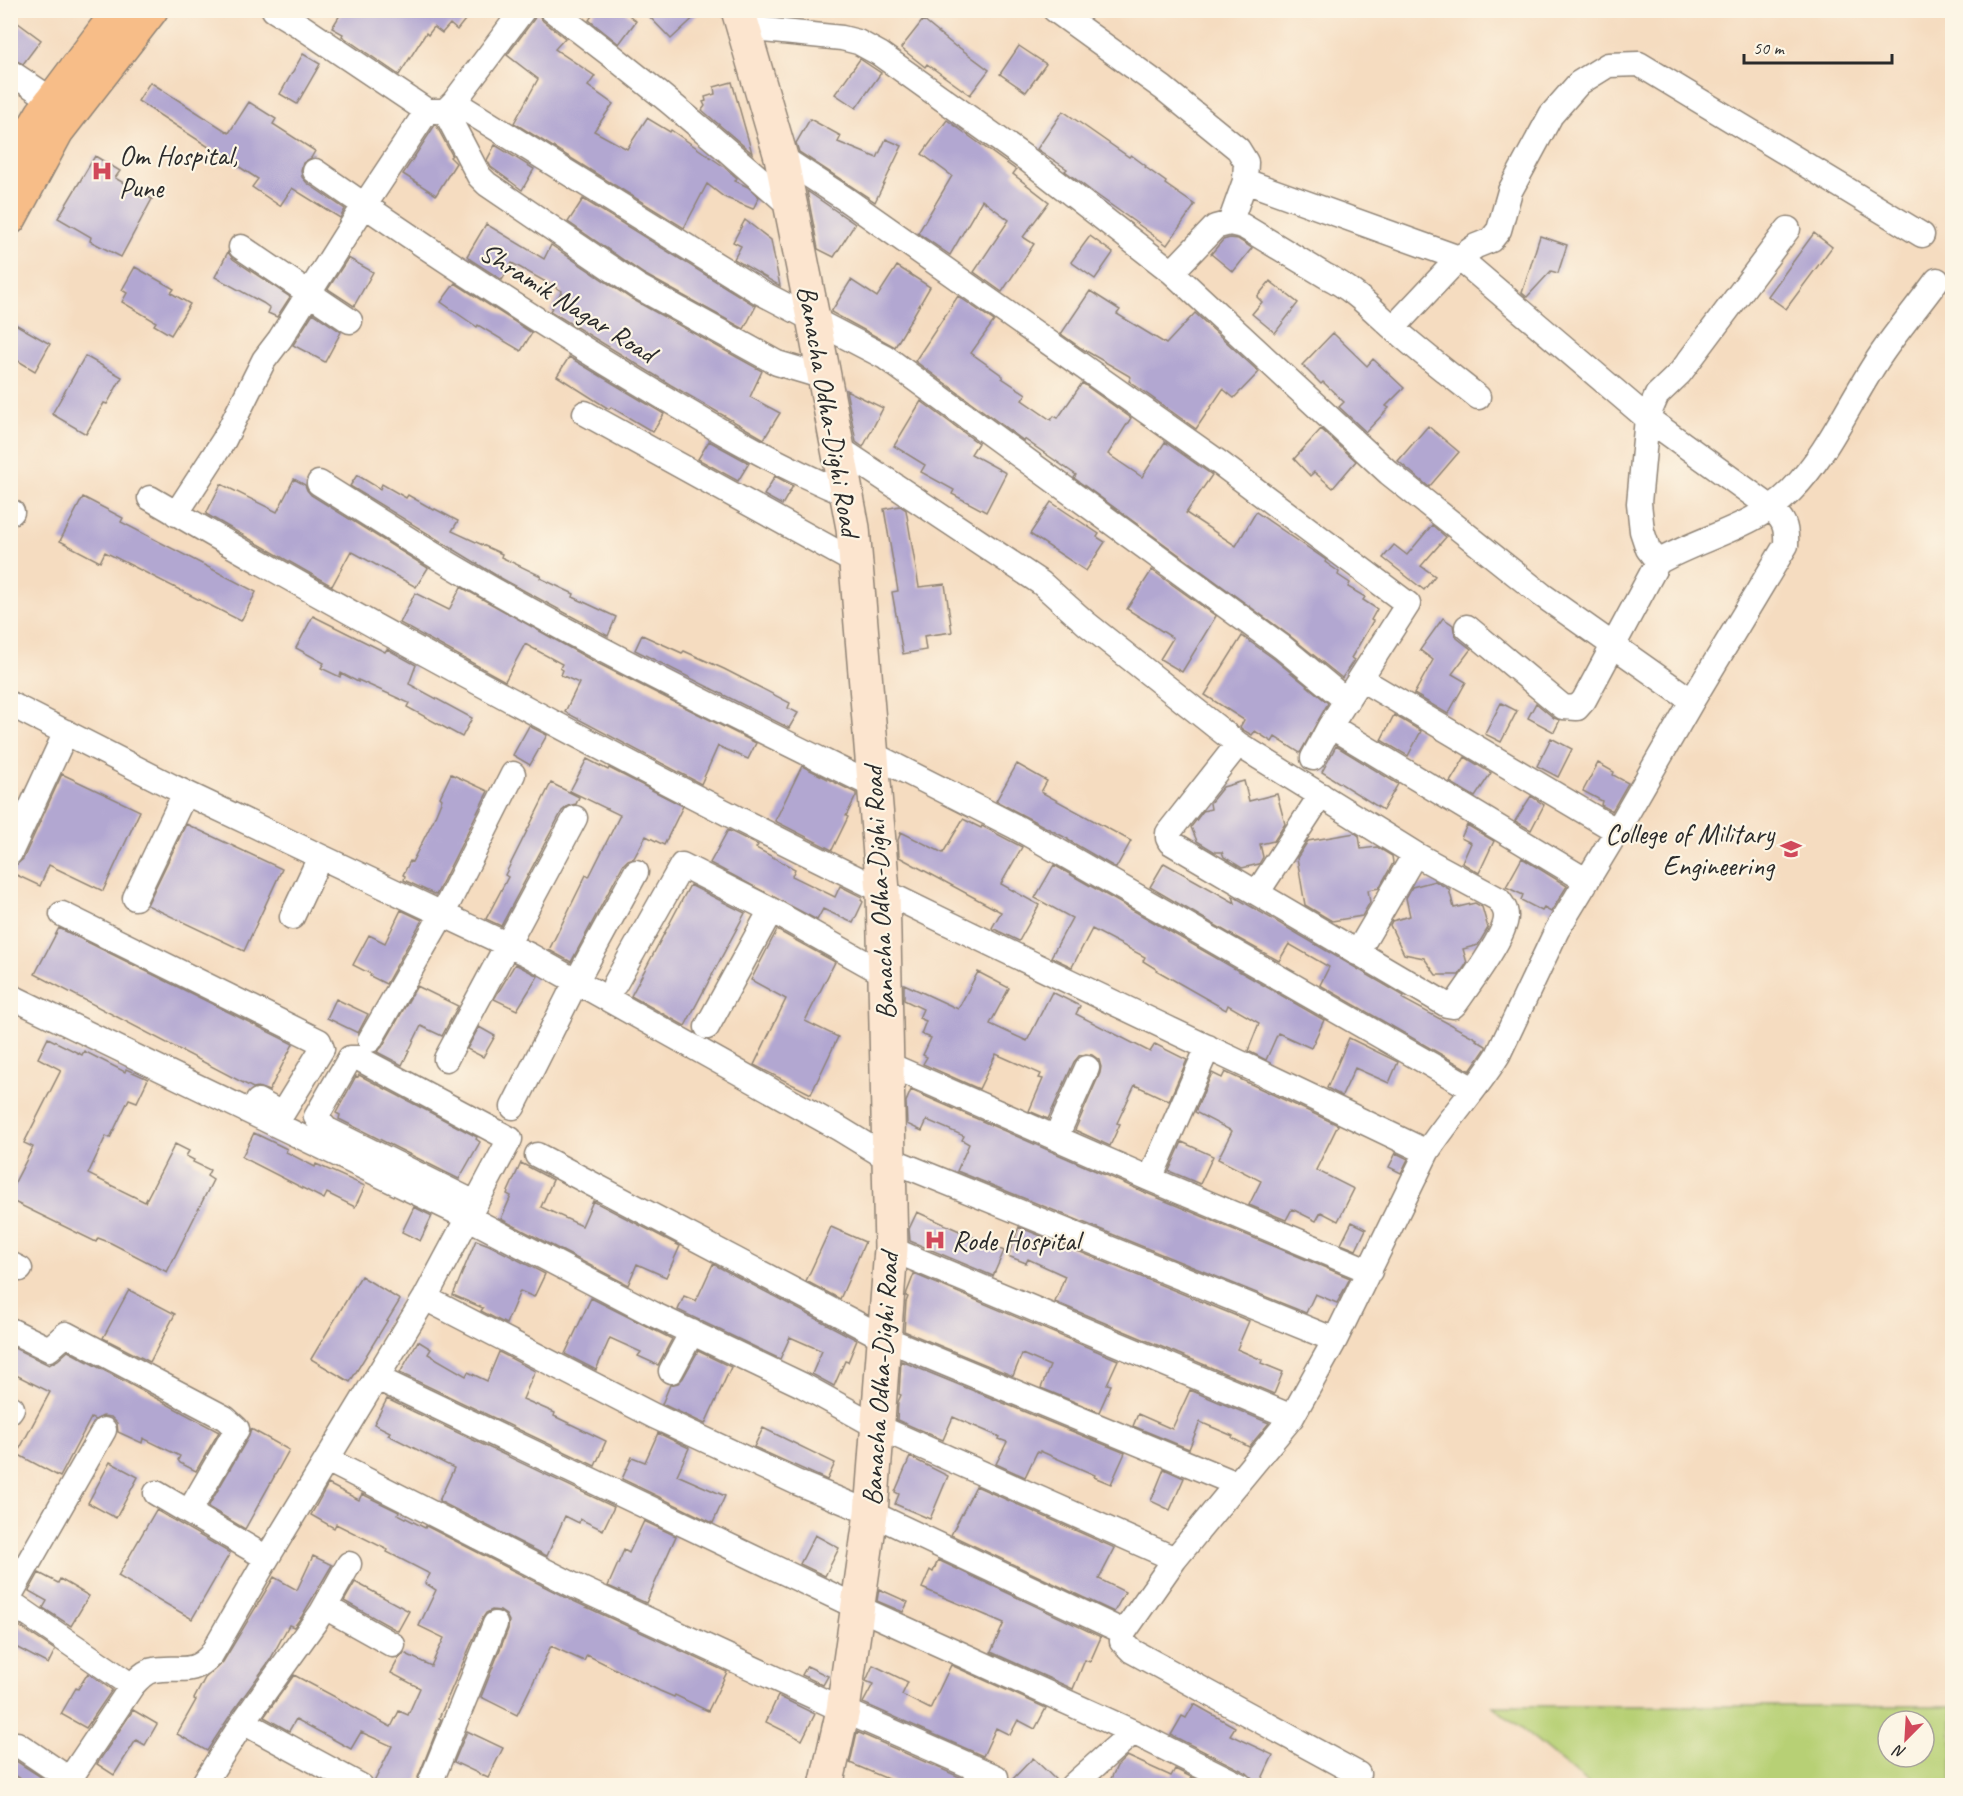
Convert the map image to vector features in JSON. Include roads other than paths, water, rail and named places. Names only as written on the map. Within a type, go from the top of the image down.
[{"type":"main road","points":[[10,168],[42,114],[120,10]]},
{"type":"main road","points":[[10,218],[57,131],[151,10]]},
{"type":"street","points":[[274,10],[442,108],[565,169],[760,292],[885,357],[1282,647],[1347,701]]},
{"type":"street","points":[[176,513],[225,440],[264,360],[280,339],[364,206],[524,10]]},
{"type":"street","points":[[552,10],[725,148],[790,206]]},
{"type":"street","points":[[1055,10],[1163,88],[1238,149],[1246,162],[1245,181],[1230,223]]},
{"type":"street","points":[[741,19],[858,42],[880,54],[1028,160],[1172,272],[1389,473],[1542,595],[1692,701]]},
{"type":"street","name":"Banacha Odha-Dighi Road","points":[[741,19],[780,157],[853,528],[883,891],[891,1249],[871,1513],[843,1710],[826,1785]]},
{"type":"street","points":[[1393,328],[1459,258],[1476,246],[1491,240],[1499,230],[1510,191],[1551,114],[1580,83],[1608,65],[1639,64],[1922,235]]},
{"type":"street","points":[[10,72],[52,100]]},
{"type":"street","points":[[442,108],[478,176],[487,184],[637,286],[777,363],[824,377]]},
{"type":"street","points":[[780,157],[844,198],[1221,464],[1408,604],[1330,726],[1313,758]]},
{"type":"street","name":"Shramik Nagar Road","points":[[315,171],[553,331],[696,417],[805,477],[846,494]]},
{"type":"street","points":[[1245,181],[1459,258],[1647,418],[1770,507],[1782,519],[1787,532],[1786,545],[1557,930],[1489,1070],[1443,1126],[1427,1152],[1335,1340],[1292,1417],[1175,1559],[1124,1632],[1122,1641],[1132,1651],[1360,1782]]},
{"type":"street","points":[[1172,272],[1215,227],[1230,223],[1243,226],[1339,282],[1478,397]]},
{"type":"street","points":[[1659,562],[1648,549],[1642,531],[1639,503],[1647,418],[1657,395],[1680,373],[1788,229]]},
{"type":"street","points":[[241,247],[350,321]]},
{"type":"street","points":[[1467,627],[1563,707],[1577,708],[1584,700],[1659,562],[1679,550],[1743,524],[1791,491],[1820,454],[1882,353],[1937,280]]},
{"type":"street","points":[[585,413],[855,562]]},
{"type":"street","points":[[837,447],[1041,583],[1087,624],[1238,744],[1415,854],[1498,899],[1505,907],[1507,917],[1503,932],[1453,1006],[1447,1005],[1170,842],[1168,833],[1238,744]]},
{"type":"street","points":[[319,483],[439,558],[565,629],[874,786]]},
{"type":"street","points":[[150,498],[257,561],[650,774],[883,891],[1427,1152]]},
{"type":"street","points":[[1361,679],[1617,831]]},
{"type":"street","points":[[10,704],[178,789],[529,955],[840,1129],[889,1159],[1335,1340]]},
{"type":"street","points":[[1330,726],[1587,881]]},
{"type":"street","points":[[10,852],[66,732]]},
{"type":"street","points":[[872,754],[1016,827],[1473,1089]]},
{"type":"street","points":[[370,1040],[442,915],[513,774]]},
{"type":"street","points":[[130,895],[178,789]]},
{"type":"street","points":[[1257,893],[1321,795]]},
{"type":"street","points":[[446,1059],[575,818]]},
{"type":"street","points":[[1357,952],[1415,854]]},
{"type":"street","points":[[292,917],[320,857]]},
{"type":"street","points":[[615,984],[681,865],[771,910],[885,974]]},
{"type":"street","points":[[513,1107],[576,982],[636,872]]},
{"type":"street","points":[[707,1027],[771,910]]},
{"type":"street","points":[[62,914],[319,1041],[322,1049],[282,1114],[223,1082],[197,1078],[193,1085]]},
{"type":"street","points":[[10,996],[193,1085],[471,1210]]},
{"type":"street","points":[[1150,1179],[1208,1047]]},
{"type":"street","points":[[18,1744],[67,1782],[132,1686],[143,1674],[153,1670],[192,1669],[202,1665],[211,1655],[267,1558],[425,1298],[471,1210],[510,1139],[358,1058],[350,1058],[316,1117],[326,1129],[471,1210],[692,1332],[802,1385],[878,1427],[1175,1559]]},
{"type":"street","points":[[887,1064],[1150,1179],[1370,1271]]},
{"type":"street","points":[[1056,1137],[1087,1068]]},
{"type":"street","points":[[537,1155],[884,1338],[1237,1484]]},
{"type":"street","points":[[891,1249],[1292,1417]]},
{"type":"street","points":[[425,1298],[654,1416],[798,1484],[871,1513],[1124,1632]]},
{"type":"street","points":[[10,1330],[49,1349],[66,1334],[225,1418],[237,1429],[189,1512]]},
{"type":"street","points":[[671,1371],[692,1332]]},
{"type":"street","points":[[377,1378],[856,1607],[1133,1732],[1241,1785]]},
{"type":"street","points":[[10,1595],[104,1430]]},
{"type":"street","points":[[327,1460],[575,1586],[843,1710],[996,1777]]},
{"type":"street","points":[[156,1493],[267,1558]]},
{"type":"street","points":[[202,1785],[243,1722],[325,1607],[349,1564]]},
{"type":"street","points":[[10,1602],[132,1686]]},
{"type":"street","points":[[325,1607],[393,1645]]},
{"type":"street","points":[[429,1785],[495,1624]]},
{"type":"street","points":[[243,1722],[361,1785]]},
{"type":"street","points":[[1072,1785],[1133,1732]]},
{"type":"place","name":"Om Hospital, Pune","points":[[102,171]]},
{"type":"place","name":"College of Military Engineering","points":[[1791,849]]},
{"type":"place","name":"Rode Hospital","points":[[935,1240]]}]
